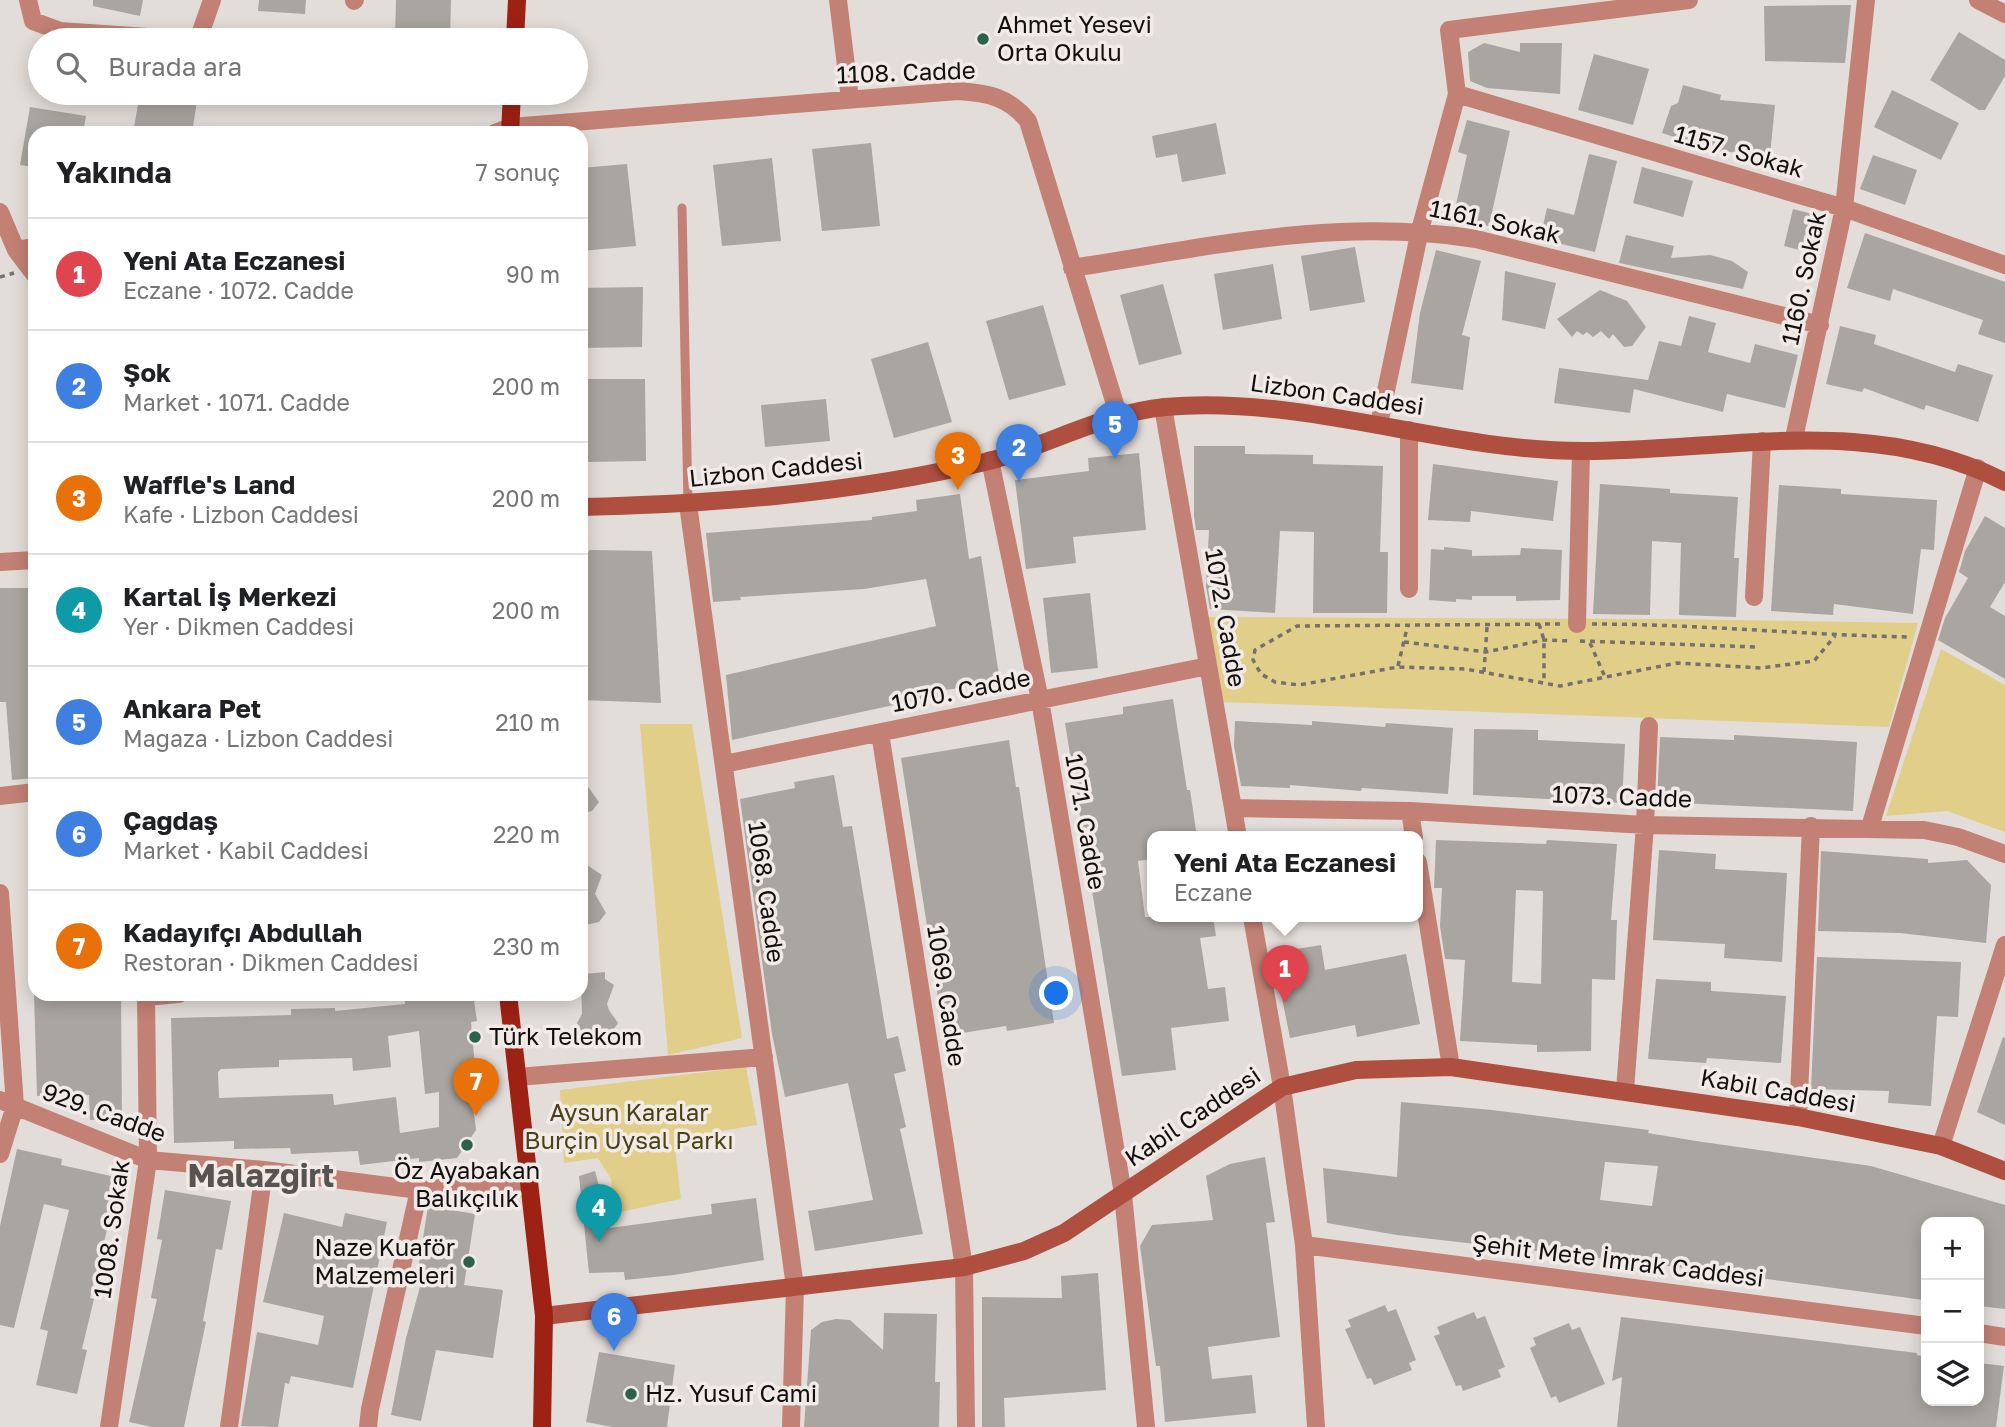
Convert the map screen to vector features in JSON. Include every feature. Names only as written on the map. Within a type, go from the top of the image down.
[{"type":"main road","points":[[516,28],[517,0]]},
{"type":"main road","points":[[506,126],[510,105]]},
{"type":"main road","name":"Lizbon Caddesi","points":[[588,507],[688,504],[859,487],[989,460],[1118,417],[1163,407],[1255,406],[1320,413],[1525,448],[1581,451],[1794,438],[1855,441],[1915,450],[1978,468],[2005,482]]},
{"type":"main road","points":[[509,1001],[544,1316],[542,1427]]},
{"type":"main road","name":"Kabil Caddesi","points":[[544,1316],[964,1267],[1024,1251],[1064,1233],[1282,1087],[1356,1070],[1451,1067],[1625,1090],[1798,1117],[1941,1146],[2005,1171]]},
{"type":"street","points":[[28,0],[33,21],[52,28]]},
{"type":"street","points":[[202,28],[212,0]]},
{"type":"street","points":[[838,0],[850,99]]},
{"type":"street","points":[[1379,424],[1420,230],[1457,94],[1448,30],[1689,0]]},
{"type":"street","name":"1160. Sokak","points":[[1794,438],[1844,208],[1866,0]]},
{"type":"street","points":[[1978,0],[2005,14]]},
{"type":"street","name":"1108. Cadde","points":[[559,126],[850,99],[981,92],[1001,98],[1017,107],[1028,121],[1118,417]]},
{"type":"street","name":"1157. Sokak","points":[[1457,94],[1844,208],[2005,265]]},
{"type":"street","points":[[0,212],[16,250],[28,266]]},
{"type":"street","name":"1161. Sokak","points":[[1072,268],[1308,232],[1420,230],[1476,239],[1820,325]]},
{"type":"street","points":[[16,250],[28,248]]},
{"type":"street","name":"1072. Cadde","points":[[1163,407],[1237,831]]},
{"type":"street","points":[[1409,429],[1409,589]]},
{"type":"street","points":[[1754,597],[1762,441]]},
{"type":"street","points":[[1577,624],[1581,451]]},
{"type":"street","name":"1071. Cadde","points":[[989,460],[1040,700],[1123,1194],[1146,1427]]},
{"type":"street","points":[[1870,827],[1978,468]]},
{"type":"street","name":"1068. Cadde","points":[[688,504],[795,1287],[791,1427]]},
{"type":"street","points":[[0,562],[28,560]]},
{"type":"street","name":"1070. Cadde","points":[[724,764],[1208,666]]},
{"type":"street","points":[[1625,1090],[1645,825],[1649,726]]},
{"type":"street","name":"1069. Cadde","points":[[880,733],[964,1267],[966,1427]]},
{"type":"street","points":[[0,796],[28,793]]},
{"type":"street","name":"1073. Cadde","points":[[1233,808],[1410,810],[1645,825],[1870,827],[1935,832],[2005,854]]},
{"type":"street","points":[[1410,810],[1413,831]]},
{"type":"street","points":[[1798,1117],[1811,826]]},
{"type":"street","points":[[0,893],[7,1103],[0,1154]]},
{"type":"street","points":[[1423,893],[1451,1067]]},
{"type":"street","points":[[1253,922],[1282,1087],[1304,1244],[1316,1427]]},
{"type":"street","points":[[1941,1146],[2005,945]]},
{"type":"street","name":"1008. Sokak","points":[[109,1427],[148,1160],[146,1001]]},
{"type":"street","points":[[517,1077],[764,1057]]},
{"type":"street","name":"929. Cadde","points":[[7,1103],[148,1160],[264,1170],[419,1190],[528,1181]]},
{"type":"street","points":[[229,1427],[264,1170]]},
{"type":"street","points":[[368,1427],[369,1409],[419,1190]]},
{"type":"street","name":"Şehit Mete İmrak Caddesi","points":[[1304,1244],[1921,1325]]},
{"type":"street","points":[[1984,1334],[2005,1337]]},
{"type":"lane","points":[[682,208],[688,504]]},
{"type":"path","points":[[1398,667],[1408,624]]},
{"type":"path","points":[[1539,624],[1544,640],[1544,683]]},
{"type":"path","points":[[1577,624],[1589,642],[1605,677]]},
{"type":"path","points":[[1835,636],[1815,661],[1761,668],[1677,663],[1560,686],[1484,672],[1398,667],[1299,685],[1275,682],[1261,674],[1253,660],[1255,650],[1286,635],[1297,626],[1679,624],[1835,636],[1925,638]]},
{"type":"path","points":[[1484,672],[1487,627]]},
{"type":"path","points":[[1404,642],[1486,652],[1544,640],[1758,647]]},
{"type":"green space","points":[[1207,617],[1918,623],[1889,727],[1220,702]]},
{"type":"green space","points":[[1941,649],[2005,685],[2005,832],[1947,811],[1886,816]]},
{"type":"green space","points":[[640,724],[692,724],[742,1038],[668,1055]]},
{"type":"green space","name":"Aysun Karalar Burçin Uysal Parkı","points":[[746,1067],[757,1125],[674,1139],[681,1199],[615,1213],[611,1179],[598,1158],[564,1163],[560,1090]]},
{"type":"building","points":[[93,0],[143,0],[140,16],[93,6]]},
{"type":"building","points":[[259,0],[306,0],[305,14],[258,11]]},
{"type":"building","points":[[396,0],[451,0],[450,28],[395,28]]},
{"type":"building","points":[[1851,5],[1845,63],[1765,61],[1764,6]]},
{"type":"building","points":[[1959,32],[2005,60],[2005,76],[1985,110],[1979,110],[1930,80]]},
{"type":"building","points":[[1484,43],[1520,52],[1520,43],[1562,43],[1560,94],[1487,88],[1470,81],[1468,52]]},
{"type":"building","points":[[1594,54],[1649,69],[1633,125],[1578,110]]},
{"type":"building","points":[[1683,85],[1721,95],[1720,100],[1775,105],[1770,155],[1716,151],[1662,133],[1671,106],[1678,103]]},
{"type":"building","points":[[1892,90],[1959,123],[1941,160],[1874,127]]},
{"type":"building","points":[[138,105],[196,105],[193,126],[134,126]]},
{"type":"building","points":[[30,107],[86,116],[84,126],[28,126],[28,166],[20,165]]},
{"type":"building","points":[[1467,120],[1510,131],[1489,226],[1453,218],[1467,155],[1458,152]]},
{"type":"building","points":[[1216,123],[1226,174],[1182,182],[1177,154],[1156,158],[1152,136]]},
{"type":"building","points":[[871,143],[880,226],[822,231],[812,149]]},
{"type":"building","points":[[1589,154],[1617,161],[1595,252],[1540,239],[1547,208],[1574,215]]},
{"type":"building","points":[[1873,155],[1917,170],[1905,205],[1860,189]]},
{"type":"building","points":[[772,158],[781,241],[722,246],[713,165]]},
{"type":"building","points":[[627,164],[636,246],[588,250],[588,167]]},
{"type":"building","points":[[1642,167],[1693,181],[1683,217],[1633,203]]},
{"type":"building","points":[[1793,209],[1824,217],[1815,254],[1784,246]]},
{"type":"building","points":[[1865,233],[2005,282],[2005,343],[1978,334],[1983,320],[1893,289],[1890,301],[1847,288]]},
{"type":"building","points":[[1626,235],[1674,246],[1671,258],[1710,255],[1732,261],[1748,272],[1743,289],[1619,263]]},
{"type":"building","points":[[1355,247],[1365,302],[1310,311],[1301,256]]},
{"type":"building","points":[[1436,250],[1481,261],[1462,335],[1470,337],[1463,390],[1411,383],[1420,313]]},
{"type":"building","points":[[1273,264],[1282,319],[1223,330],[1214,274]]},
{"type":"building","points":[[1505,271],[1556,283],[1545,329],[1502,320]]},
{"type":"building","points":[[1163,284],[1182,354],[1139,365],[1120,295]]},
{"type":"building","points":[[643,287],[642,347],[588,348],[588,288]]},
{"type":"building","points":[[1600,290],[1627,301],[1646,327],[1632,346],[1624,347],[1613,334],[1609,339],[1601,331],[1593,337],[1587,332],[1583,335],[1577,331],[1572,337],[1557,319]]},
{"type":"building","points":[[1043,305],[1066,385],[1009,400],[986,321]]},
{"type":"building","points":[[1689,316],[1716,323],[1708,352],[1750,363],[1755,344],[1798,355],[1785,408],[1727,394],[1723,412],[1634,389],[1630,413],[1554,403],[1559,368],[1648,380],[1659,341],[1681,346]]},
{"type":"building","points":[[1840,326],[1876,335],[1874,344],[1955,372],[1958,364],[1993,375],[1978,422],[1926,405],[1924,410],[1864,388],[1862,392],[1826,384]]},
{"type":"building","points":[[928,342],[952,422],[894,438],[871,359]]},
{"type":"building","points":[[588,379],[645,379],[646,461],[588,462]]},
{"type":"building","points":[[826,399],[830,441],[765,447],[761,405]]},
{"type":"building","points":[[1194,446],[1245,446],[1245,454],[1313,455],[1313,464],[1383,466],[1380,552],[1388,552],[1387,613],[1313,613],[1314,532],[1280,531],[1275,613],[1210,609],[1206,586],[1209,530],[1196,530],[1194,516]]},
{"type":"building","points":[[1139,453],[1146,530],[1073,537],[1076,563],[1026,569],[1015,480],[1089,471],[1088,458]]},
{"type":"building","points":[[1433,464],[1558,481],[1553,521],[1471,511],[1470,522],[1428,520]]},
{"type":"building","points":[[1600,484],[1670,489],[1670,493],[1738,497],[1734,558],[1739,558],[1736,617],[1679,615],[1681,543],[1652,541],[1650,615],[1593,614]]},
{"type":"building","points":[[1779,485],[1841,489],[1841,494],[1937,500],[1934,550],[1921,549],[1913,614],[1834,604],[1833,615],[1771,611]]},
{"type":"building","points":[[960,494],[969,559],[981,556],[1000,682],[939,691],[940,695],[732,740],[726,675],[936,626],[926,579],[864,589],[740,597],[741,600],[713,602],[706,533],[872,520],[872,517],[917,511],[916,500]]},
{"type":"building","points":[[1985,516],[2005,528],[2005,582],[1990,607],[2005,616],[2005,679],[1938,640],[1945,618],[1968,578],[1959,572],[1965,551]]},
{"type":"building","points":[[1444,547],[1472,550],[1472,556],[1520,555],[1521,548],[1562,550],[1560,600],[1516,601],[1516,596],[1472,596],[1472,600],[1456,599],[1456,602],[1429,600],[1431,549],[1444,550]]},
{"type":"building","points":[[652,551],[661,703],[588,700],[588,552]]},
{"type":"building","points":[[0,588],[28,588],[28,779],[12,780],[6,702],[0,702]]},
{"type":"building","points":[[1090,593],[1098,668],[1051,673],[1043,598]]},
{"type":"building","points":[[1173,699],[1196,831],[1147,831],[1147,860],[1138,861],[1145,917],[1147,922],[1214,922],[1216,936],[1200,938],[1208,989],[1225,987],[1229,1021],[1171,1028],[1176,1070],[1122,1076],[1065,723],[1123,714],[1123,707]]},
{"type":"building","points":[[1235,721],[1312,725],[1312,721],[1385,727],[1386,723],[1453,728],[1448,794],[1290,785],[1290,788],[1241,786],[1234,746]]},
{"type":"building","points":[[1474,729],[1538,730],[1538,740],[1625,744],[1622,803],[1473,795]]},
{"type":"building","points":[[1734,735],[1857,742],[1853,811],[1657,802],[1660,737],[1734,740]]},
{"type":"building","points":[[1009,740],[1016,787],[1019,787],[1054,1023],[1007,1031],[1006,1026],[944,1036],[901,758]]},
{"type":"building","points":[[834,775],[843,827],[852,826],[887,1039],[898,1036],[906,1071],[894,1074],[906,1127],[900,1129],[923,1234],[815,1251],[808,1211],[873,1200],[848,1083],[785,1097],[772,1034],[740,799],[795,788],[794,782]]},
{"type":"building","points":[[588,787],[599,802],[588,812]]},
{"type":"building","points":[[1436,840],[1546,844],[1547,840],[1617,844],[1611,920],[1617,920],[1615,980],[1592,979],[1591,1051],[1537,1052],[1537,1045],[1460,1041],[1465,960],[1445,959],[1440,926],[1442,888],[1434,888]],"holes":[[[1516,890],[1543,891],[1541,984],[1512,982]]]},
{"type":"building","points":[[1659,850],[1716,854],[1715,869],[1787,873],[1782,962],[1724,958],[1725,944],[1653,940]]},
{"type":"building","points":[[1821,851],[1928,859],[1928,863],[1967,860],[1991,885],[1986,943],[1900,933],[1818,931]]},
{"type":"building","points":[[588,866],[602,875],[595,894],[606,913],[599,922],[588,924]]},
{"type":"building","points":[[1321,945],[1325,970],[1406,954],[1420,1024],[1357,1037],[1355,1025],[1290,1038],[1273,953]]},
{"type":"building","points":[[1817,957],[1961,962],[1958,1017],[1937,1016],[1931,1106],[1888,1103],[1889,1091],[1811,1089]]},
{"type":"building","points":[[605,972],[605,979],[614,985],[607,1004],[618,1023],[611,1033],[585,1037],[577,1023],[582,1014],[582,1001],[588,1001],[588,974]]},
{"type":"building","points":[[1656,979],[1711,982],[1711,991],[1786,996],[1781,1063],[1707,1058],[1706,1063],[1648,1059]]},
{"type":"building","points":[[34,1001],[121,1001],[122,1118],[90,1120],[89,1095],[37,1096]]},
{"type":"building","points":[[405,1001],[474,1001],[477,1021],[471,1022],[477,1089],[471,1089],[476,1130],[457,1158],[419,1162],[419,1158],[360,1165],[358,1151],[291,1154],[290,1148],[234,1149],[234,1141],[174,1143],[171,1018],[291,1015],[291,1009],[335,1008],[335,1011],[405,1004]],"holes":[[[419,1031],[425,1094],[439,1092],[439,1127],[400,1133],[396,1097],[334,1105],[333,1094],[219,1098],[218,1072],[221,1069],[279,1067],[279,1060],[352,1058],[353,1071],[391,1067],[388,1036]]]},
{"type":"building","points":[[2003,1037],[2005,1038],[2005,1125],[1977,1112]]},
{"type":"building","points":[[1401,1102],[1492,1110],[1649,1130],[1648,1133],[1696,1141],[1871,1166],[2005,1205],[2005,1309],[1984,1307],[1984,1217],[1921,1217],[1921,1300],[1685,1268],[1397,1235],[1327,1223],[1323,1168],[1397,1177]],"holes":[[[1605,1162],[1658,1166],[1652,1206],[1600,1200]]]},
{"type":"building","points":[[17,1149],[62,1159],[61,1165],[120,1178],[90,1298],[94,1299],[82,1349],[87,1350],[77,1394],[36,1385],[48,1331],[40,1329],[69,1210],[44,1204],[14,1328],[0,1325],[0,1226]]},
{"type":"building","points":[[1265,1157],[1275,1222],[1266,1223],[1280,1337],[1208,1347],[1212,1379],[1252,1375],[1256,1413],[1165,1422],[1160,1366],[1156,1366],[1140,1246],[1152,1225],[1213,1220],[1206,1176],[1230,1164]]},
{"type":"building","points":[[595,1171],[610,1228],[712,1214],[711,1204],[756,1198],[764,1260],[625,1280],[624,1272],[589,1273],[579,1176]]},
{"type":"building","points":[[165,1190],[231,1201],[222,1250],[216,1249],[203,1321],[206,1322],[184,1427],[152,1427],[129,1422],[157,1299],[151,1298],[162,1240],[157,1239]]},
{"type":"building","points":[[428,1206],[475,1214],[464,1285],[503,1290],[493,1358],[436,1350],[421,1421],[391,1415],[406,1338],[426,1265],[419,1264]]},
{"type":"building","points":[[284,1213],[342,1227],[345,1213],[387,1222],[353,1388],[291,1376],[289,1384],[285,1383],[278,1427],[241,1426],[257,1332],[318,1345],[324,1316],[263,1302]]},
{"type":"building","points":[[1098,1273],[1106,1390],[1004,1398],[1005,1427],[982,1427],[982,1297],[1062,1298],[1061,1276]]},
{"type":"building","points":[[1385,1305],[1388,1312],[1396,1309],[1416,1360],[1409,1363],[1412,1370],[1374,1385],[1371,1378],[1367,1379],[1345,1329],[1351,1327],[1348,1320]]},
{"type":"building","points":[[1474,1312],[1477,1319],[1485,1316],[1505,1367],[1498,1370],[1501,1377],[1463,1391],[1461,1385],[1456,1386],[1434,1336],[1440,1334],[1437,1327]]},
{"type":"building","points":[[884,1313],[937,1314],[935,1382],[940,1382],[939,1427],[804,1427],[811,1330],[822,1322],[850,1320],[883,1350]]},
{"type":"building","points":[[1621,1317],[1917,1353],[1921,1356],[1921,1406],[1984,1406],[1984,1364],[2004,1366],[1996,1427],[1617,1427],[1622,1377],[1612,1381]]},
{"type":"building","points":[[1569,1323],[1572,1330],[1580,1327],[1605,1384],[1559,1403],[1556,1396],[1551,1398],[1530,1348],[1536,1345],[1533,1338]]},
{"type":"building","name":"Hz. Yusuf Cami","points":[[599,1352],[675,1365],[667,1427],[612,1427],[586,1422]]},
{"type":"place","name":"Ahmet Yesevi Orta Okulu","points":[[983,39]]},
{"type":"place","name":"Ankara Pet","points":[[1115,459]]},
{"type":"place","name":"Şok","points":[[1019,482]]},
{"type":"place","name":"Waffle's Land","points":[[958,490]]},
{"type":"place","name":"Yeni Ata Eczanesi","points":[[1285,1003]]},
{"type":"place","name":"Türk Telekom","points":[[475,1037]]},
{"type":"place","name":"Kadayıfçı Abdullah","points":[[476,1116]]},
{"type":"place","name":"Öz Ayabakan Balıkçılık","points":[[467,1145]]},
{"type":"place","name":"Kartal İş Merkezi","points":[[599,1242]]},
{"type":"place","name":"Naze Kuaför Malzemeleri","points":[[469,1262]]},
{"type":"place","name":"Çağdaş","points":[[614,1351]]},
{"type":"place","name":"Hz. Yusuf Cami","points":[[631,1394]]},
{"type":"district","name":"Malazgirt","points":[[261,1176]]}]
